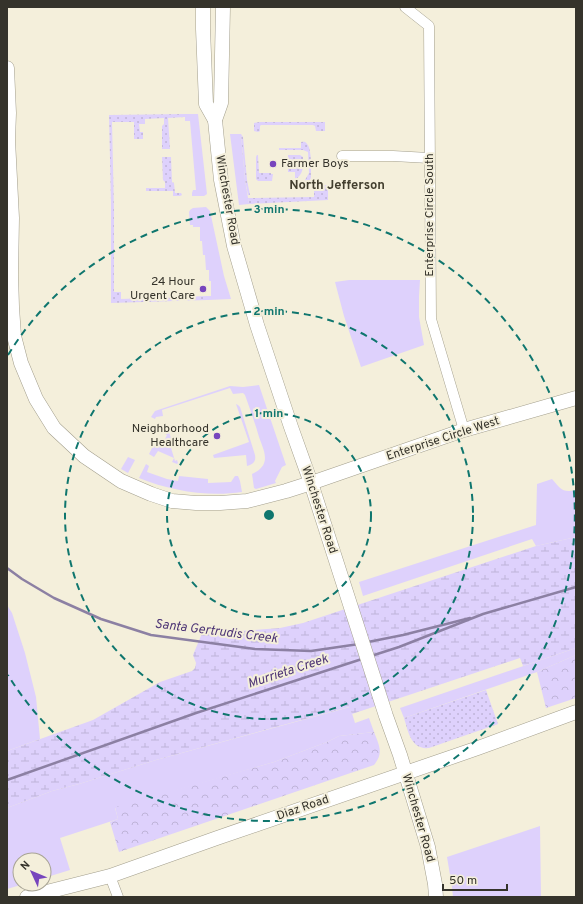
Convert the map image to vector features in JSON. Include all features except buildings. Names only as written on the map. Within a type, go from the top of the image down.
[{"type":"street","name":"Winchester Road","points":[[203,7],[202,29],[206,104],[215,120],[221,180],[234,246],[257,325],[311,483],[347,597],[400,755],[428,847],[436,897]]},
{"type":"street","name":"Winchester Road","points":[[215,120],[221,104],[223,7]]},
{"type":"street","name":"Enterprise Circle South","points":[[404,7],[429,26],[431,319],[464,430]]},
{"type":"street","name":"Enterprise Circle West","points":[[7,68],[9,113],[8,140],[12,218],[12,307],[14,336],[21,364],[36,399],[54,428],[84,456],[121,481],[172,501],[196,503],[247,501],[311,483],[464,430],[576,398]]},
{"type":"street","points":[[342,156],[429,158]]},
{"type":"street","name":"Diaz Road","points":[[27,897],[110,876],[478,748],[576,712]]},
{"type":"street","points":[[110,876],[118,897]]},
{"type":"green space","points":[[185,114],[198,114],[207,194],[204,196],[192,196],[193,190],[196,190],[190,121],[185,121]]},
{"type":"green space","points":[[185,114],[185,117],[168,118],[170,149],[162,149],[162,126],[164,124],[164,118],[145,119],[145,124],[139,124],[140,132],[143,132],[143,139],[134,139],[134,122],[112,122],[114,292],[121,292],[121,299],[207,296],[207,300],[111,303],[109,115]]},
{"type":"green space","points":[[325,122],[325,131],[316,131],[315,126],[313,125],[261,125],[260,131],[254,131],[254,123]]},
{"type":"green space","points":[[230,134],[241,134],[245,180],[249,204],[239,205]]},
{"type":"green space","points":[[241,134],[243,137],[250,195],[248,195],[245,180]]},
{"type":"green space","points":[[301,142],[305,142],[309,147],[311,177],[310,180],[306,181],[305,180],[309,173],[308,152],[303,150],[279,150],[279,148],[301,148]]},
{"type":"green space","points":[[257,155],[259,173],[273,174],[272,181],[258,181],[256,179]]},
{"type":"green space","points":[[288,155],[300,155],[303,157],[302,170],[300,175],[295,180],[295,172],[288,172]]},
{"type":"green space","points":[[162,157],[171,157],[172,182],[174,183],[175,193],[181,193],[182,195],[180,196],[173,196],[173,191],[146,191],[146,188],[165,188],[165,182],[163,180]]},
{"type":"green space","points":[[322,185],[328,185],[328,200],[249,204],[248,198],[314,197],[314,191]]},
{"type":"green space","points":[[206,207],[210,211],[224,276],[231,299],[207,300],[207,296],[211,296],[209,270],[206,270],[205,255],[203,255],[202,241],[200,241],[200,227],[193,227],[193,225],[190,225],[189,212],[193,208]]},
{"type":"green space","points":[[349,280],[420,280],[419,317],[424,345],[361,367],[344,316],[335,282]]},
{"type":"green space","points":[[259,385],[286,465],[282,467],[275,481],[276,483],[256,489],[254,488],[252,474],[263,466],[265,455],[249,406],[243,393],[233,394],[230,388],[162,410],[163,416],[156,417],[155,419],[151,417],[155,411],[230,386],[243,387]]},
{"type":"green space","points":[[236,404],[240,407],[255,455],[254,462],[247,466],[246,455],[214,458],[213,455],[249,442]]},
{"type":"green space","points":[[167,427],[174,446],[171,448],[175,461],[177,460],[177,464],[172,462],[174,458],[158,451],[154,457],[149,454],[154,444],[161,447],[167,435],[161,432]]},
{"type":"green space","points":[[128,457],[135,460],[128,473],[121,469]]},
{"type":"green space","points":[[146,464],[149,466],[147,472],[178,481],[179,476],[208,479],[208,483],[231,482],[235,476],[238,476],[242,492],[216,494],[190,492],[151,483],[139,478]]},
{"type":"green space","points":[[552,479],[562,489],[568,491],[576,490],[576,537],[536,546],[532,539],[363,596],[359,582],[536,525],[537,484]]},
{"type":"green space","points":[[576,537],[576,648],[523,666],[520,658],[352,714],[349,707],[156,760],[52,791],[7,808],[7,751],[93,720],[160,682],[192,671],[195,668],[196,663],[193,655],[203,631],[226,632],[280,628],[303,623],[536,546]]},
{"type":"green space","points":[[7,605],[12,613],[25,653],[36,697],[40,739],[7,751]]},
{"type":"green space","points":[[576,648],[576,655],[537,672],[404,718],[400,708]]},
{"type":"green space","points":[[576,655],[576,698],[546,708],[537,672]]},
{"type":"green space","points":[[486,690],[498,724],[429,748],[418,746],[411,739],[404,718]]},
{"type":"green space","points":[[350,707],[355,723],[369,718],[374,732],[339,736],[274,762],[115,808],[118,819],[60,838],[70,870],[52,876],[52,852],[12,852],[12,888],[7,889],[7,808],[52,791],[156,760]]},
{"type":"green space","points":[[374,732],[379,745],[380,753],[374,765],[119,852],[110,822],[118,819],[115,807],[274,762],[339,736]]},
{"type":"green space","points":[[540,826],[541,897],[453,897],[447,857]]},
{"type":"waterway","name":"Santa Gertrudis Creek","points":[[7,568],[22,579],[54,598],[101,619],[151,635],[255,649],[311,651],[359,644]]},
{"type":"waterway","name":"Murrieta Creek","points":[[371,656],[399,647],[483,614],[576,587]]},
{"type":"waterway","name":"Santa Gertrudis Creek","points":[[368,642],[403,635],[470,618]]},
{"type":"waterway","name":"Murrieta Creek","points":[[7,780],[196,713],[362,659]]},
{"type":"place","name":"Farmer Boys","points":[[273,164]]},
{"type":"place","name":"24 Hour Urgent Care","points":[[203,289]]},
{"type":"place","name":"Neighborhood Healthcare","points":[[217,436]]},
{"type":"district","name":"North Jefferson","points":[[337,186]]}]
